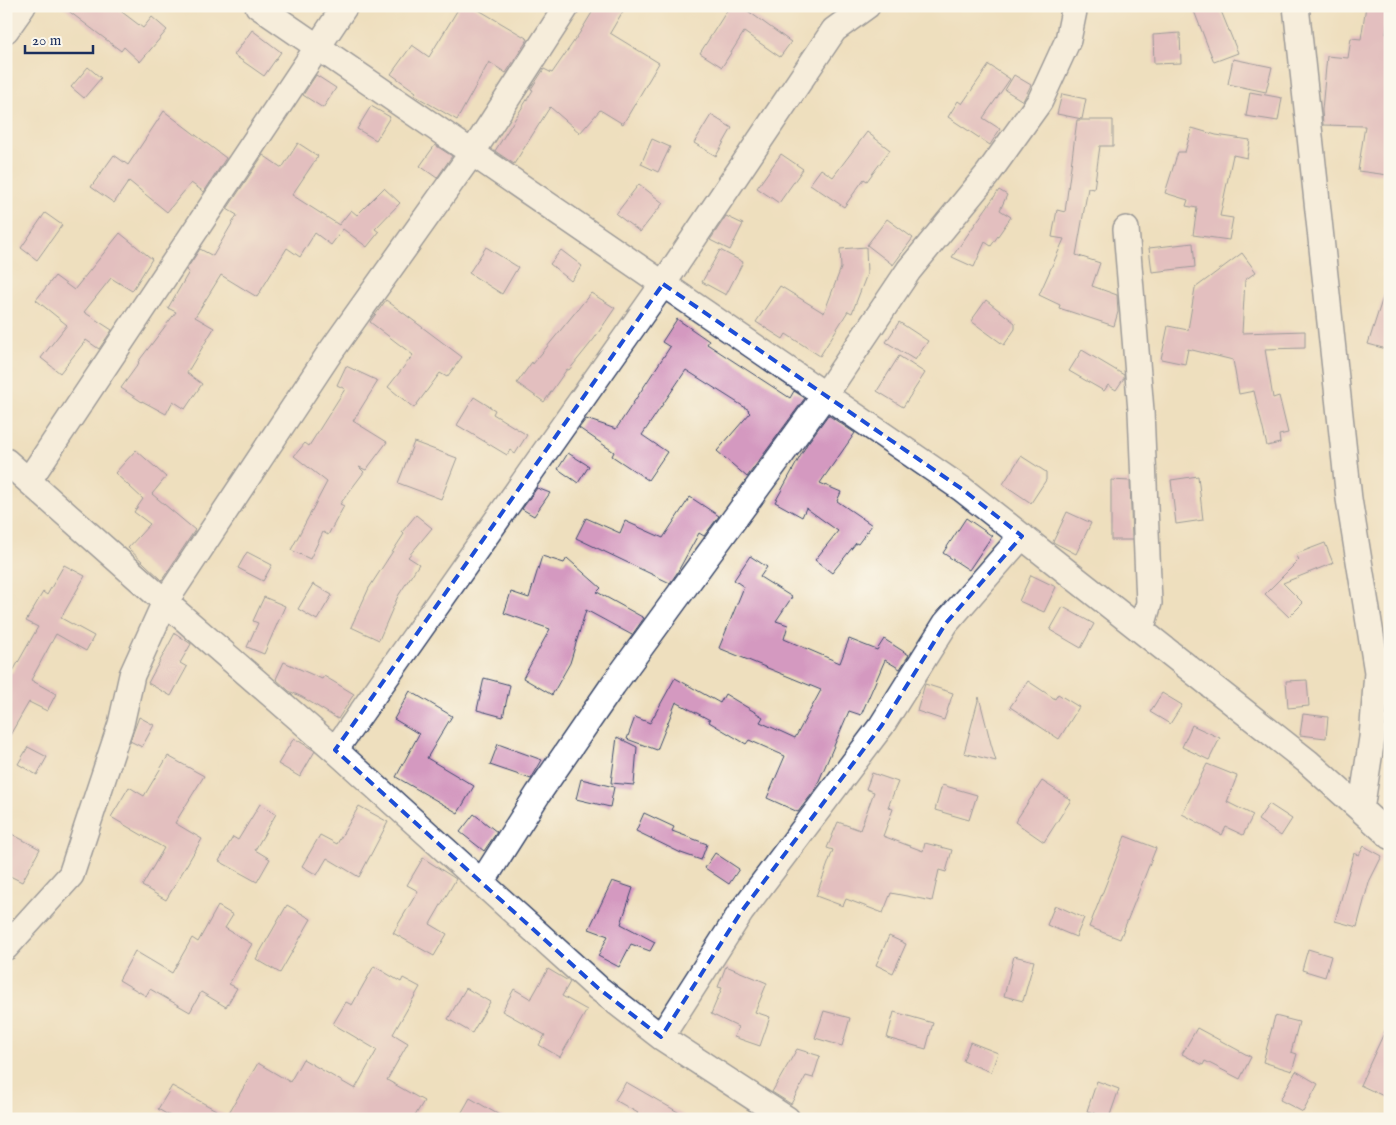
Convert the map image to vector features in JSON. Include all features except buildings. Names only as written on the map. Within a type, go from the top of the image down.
[{"type":"street","points":[[6,30],[22,6]]},
{"type":"street","points":[[258,6],[962,489],[1308,762],[1390,836]]},
{"type":"street","points":[[30,480],[345,6]]},
{"type":"street","points":[[6,947],[71,875],[121,724],[132,675],[165,602],[329,354],[472,153],[567,6]]},
{"type":"street","points":[[335,750],[663,284],[834,30],[867,6]]},
{"type":"street","points":[[482,882],[538,794],[614,685],[825,395],[909,270],[987,175],[1040,101],[1068,40],[1075,6]]},
{"type":"street","points":[[1296,6],[1349,499],[1377,672],[1372,738],[1361,810]]},
{"type":"street","points":[[1126,229],[1141,411],[1148,602],[1141,630]]},
{"type":"street","points":[[6,460],[335,750],[598,988],[661,1037],[787,1119]]},
{"type":"street","points":[[661,1037],[741,912],[882,725],[946,623],[1022,536]]},
{"type":"highlighted area","points":[[663,284],[962,489],[1022,536],[946,623],[882,725],[741,912],[661,1037],[598,988],[335,750]]}]
